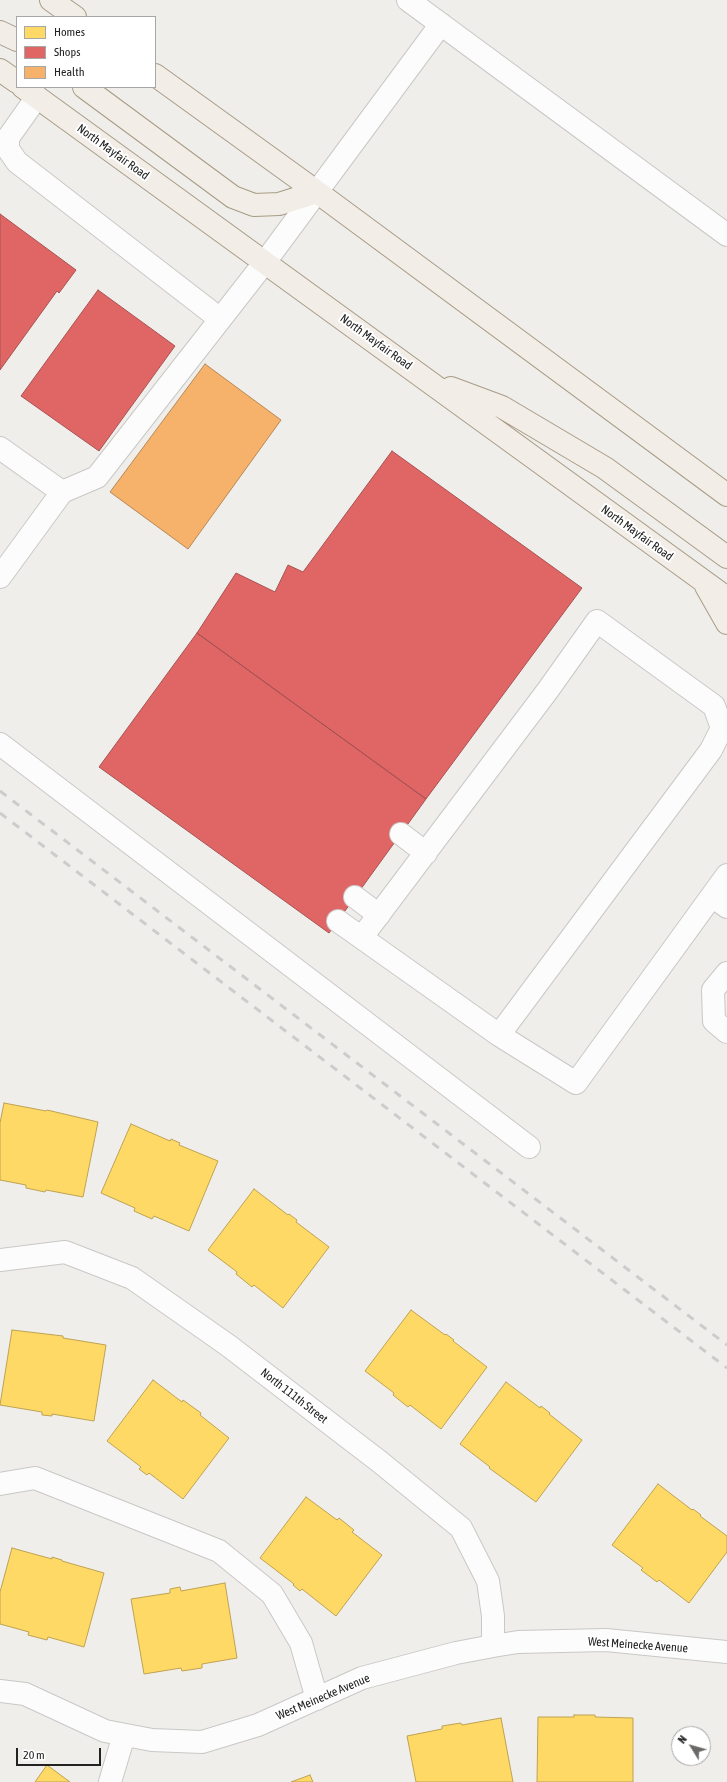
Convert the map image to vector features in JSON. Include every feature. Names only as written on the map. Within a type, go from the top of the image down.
[{"type":"main road","points":[[51,0],[74,16]]},
{"type":"main road","points":[[0,32],[16,40]]},
{"type":"main road","points":[[0,70],[16,81]]},
{"type":"main road","points":[[156,76],[317,192],[727,495]]},
{"type":"main road","points":[[85,88],[234,197],[254,205],[279,204],[317,192]]},
{"type":"main road","name":"North Mayfair Road","points":[[30,92],[727,598]]},
{"type":"main road","points":[[425,379],[502,407],[598,464],[727,558]]},
{"type":"main road","points":[[704,581],[727,623]]},
{"type":"street","points":[[408,0],[727,235]]},
{"type":"street","points":[[0,577],[62,492],[97,477],[265,262],[441,24]]},
{"type":"street","points":[[30,92],[8,138],[8,149],[17,162],[220,319]]},
{"type":"street","points":[[0,448],[62,492]]},
{"type":"street","points":[[362,938],[548,690],[597,621],[714,706],[722,728],[711,750],[499,1035]]},
{"type":"street","points":[[0,744],[529,1147]]},
{"type":"street","points":[[401,834],[426,853]]},
{"type":"street","points":[[338,921],[499,1035],[576,1083],[719,901],[727,875]]},
{"type":"street","points":[[355,897],[379,915]]},
{"type":"street","points":[[727,973],[713,990],[714,1021],[727,1032]]},
{"type":"street","name":"North 111th Street","points":[[0,1260],[65,1252],[132,1278],[229,1346],[380,1462],[461,1528],[488,1581],[493,1616],[493,1646]]},
{"type":"street","points":[[0,1484],[35,1478],[219,1551],[272,1594],[301,1643],[317,1699]]},
{"type":"street","name":"West Meinecke Avenue","points":[[0,1691],[25,1694],[105,1731],[152,1740],[202,1742],[258,1725],[362,1678],[456,1653],[493,1646],[518,1642],[606,1640],[727,1652]]},
{"type":"street","points":[[110,1782],[124,1735]]},
{"type":"building: Homes","points":[[4,1103],[47,1110],[98,1122],[83,1197],[46,1190],[45,1192],[26,1188],[26,1185],[0,1180],[0,1123]]},
{"type":"building: Homes","points":[[131,1124],[170,1141],[171,1139],[180,1143],[179,1145],[218,1161],[189,1231],[154,1216],[152,1219],[134,1211],[135,1208],[101,1193]]},
{"type":"building: Homes","points":[[254,1189],[288,1215],[289,1214],[297,1220],[296,1222],[329,1247],[283,1308],[254,1285],[252,1287],[236,1274],[237,1272],[208,1250]]},
{"type":"building: Homes","points":[[411,1310],[454,1340],[453,1341],[487,1367],[441,1429],[410,1405],[408,1407],[393,1395],[394,1393],[365,1371]]},
{"type":"building: Homes","points":[[12,1330],[63,1336],[63,1338],[106,1345],[94,1421],[52,1414],[52,1416],[42,1415],[42,1412],[0,1405]]},
{"type":"building: Homes","points":[[153,1380],[182,1402],[183,1400],[201,1413],[200,1415],[229,1438],[183,1499],[149,1473],[147,1475],[139,1469],[141,1467],[107,1441]]},
{"type":"building: Homes","points":[[506,1382],[540,1408],[541,1406],[582,1440],[536,1502],[489,1468],[490,1467],[460,1444]]},
{"type":"building: Homes","points":[[658,1484],[727,1536],[727,1552],[689,1603],[659,1580],[657,1582],[641,1570],[643,1568],[612,1545]]},
{"type":"building: Homes","points":[[306,1497],[337,1520],[339,1518],[354,1530],[352,1532],[382,1555],[336,1616],[302,1589],[300,1591],[293,1585],[294,1584],[260,1558]]},
{"type":"building: Homes","points":[[12,1548],[52,1559],[52,1557],[104,1573],[84,1647],[48,1637],[47,1640],[28,1635],[29,1632],[0,1624],[0,1592]]},
{"type":"building: Homes","points":[[225,1583],[237,1658],[202,1664],[202,1668],[182,1671],[181,1668],[144,1674],[131,1599],[170,1593],[170,1589],[180,1587],[181,1591]]},
{"type":"building: Homes","points":[[574,1715],[633,1718],[633,1782],[537,1782],[538,1717],[574,1717]]},
{"type":"building: Homes","points":[[501,1718],[513,1782],[416,1782],[407,1736],[442,1729],[442,1726],[461,1723],[462,1725]]},
{"type":"building: Homes","points":[[47,1765],[70,1782],[35,1782]]},
{"type":"building: Homes","points":[[310,1775],[313,1782],[291,1782]]},
{"type":"building: Shops","points":[[0,214],[76,270],[59,293],[57,291],[0,370]]},
{"type":"building: Shops","points":[[98,290],[175,346],[99,451],[21,396]]},
{"type":"building: Shops","points":[[392,451],[582,588],[426,799],[197,633],[236,573],[275,592],[288,565],[303,572]]},
{"type":"building: Shops","points":[[197,633],[426,799],[329,933],[99,767]]},
{"type":"building: Health","points":[[205,364],[281,420],[188,549],[110,492]]},
{"type":"railway","points":[[0,791],[727,1345]]},
{"type":"railway","points":[[0,813],[727,1368]]}]
